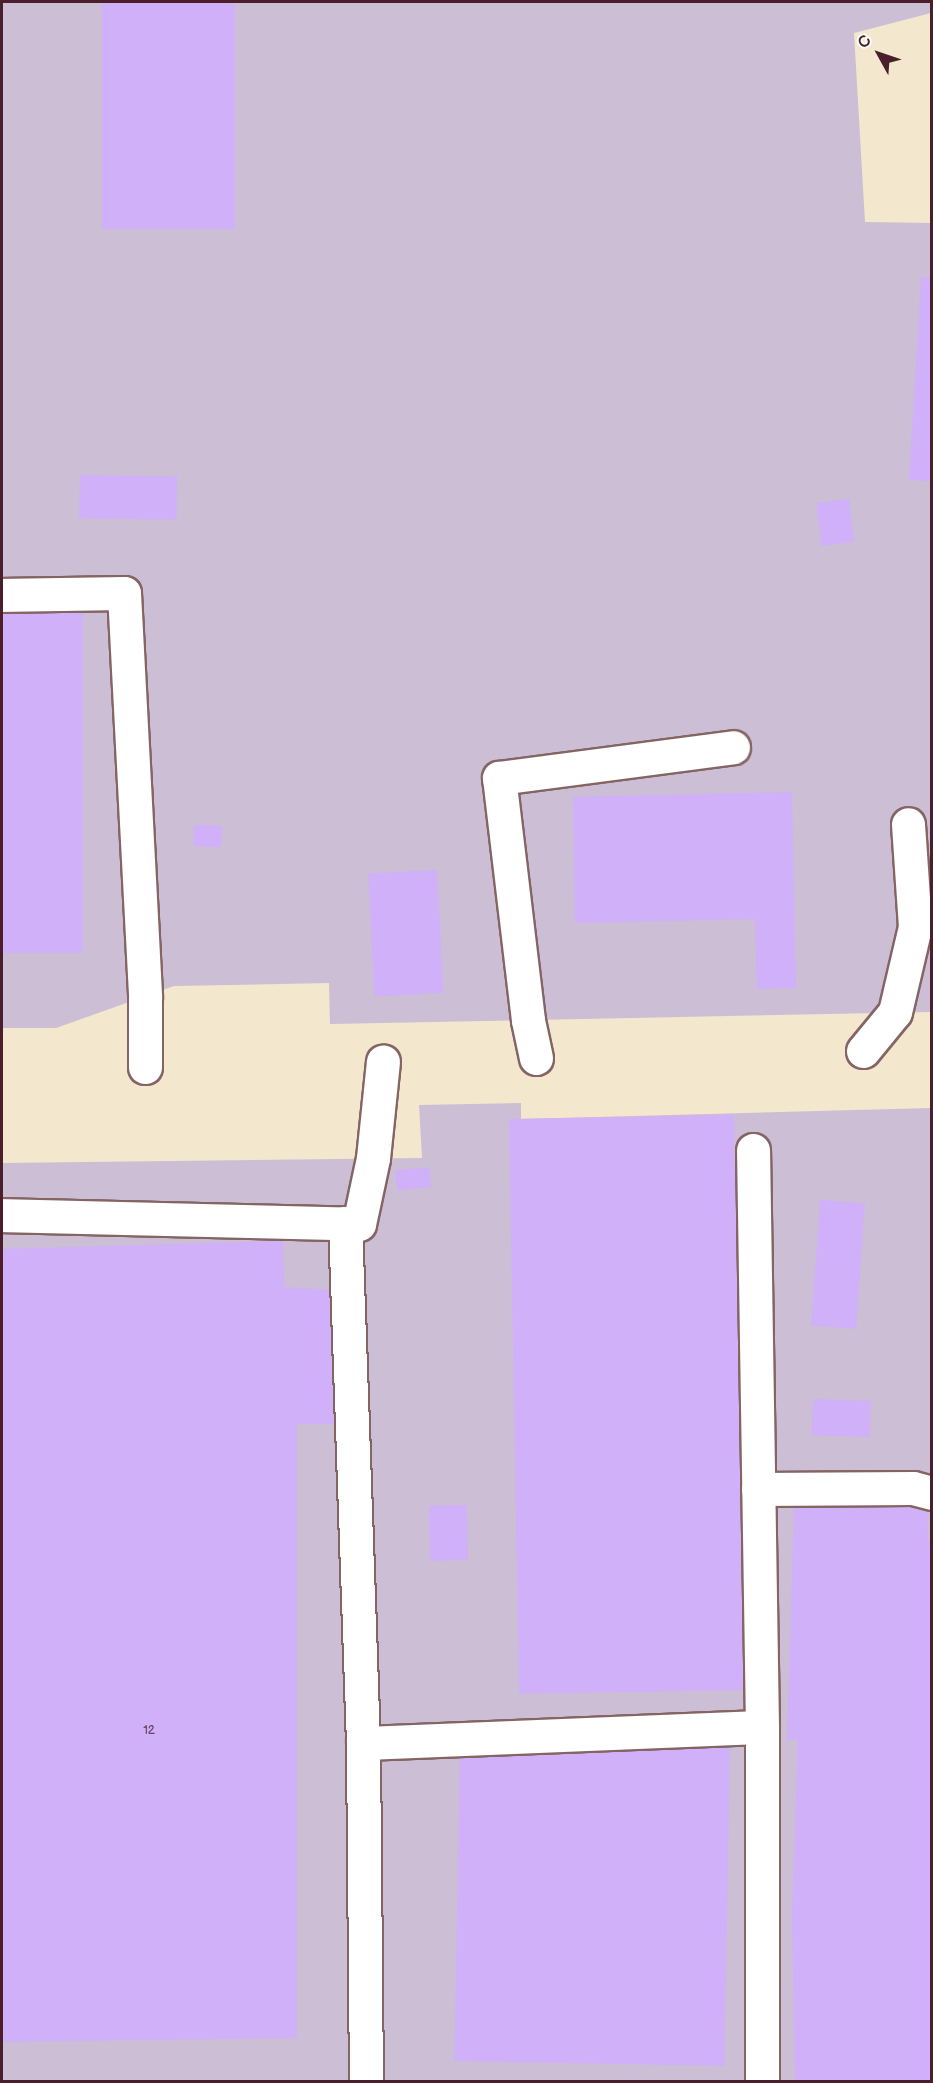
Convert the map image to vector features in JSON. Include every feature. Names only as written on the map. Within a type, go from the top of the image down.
[{"type":"lane","points":[[2,595],[124,593],[145,997],[144,1067]]},
{"type":"lane","points":[[536,1058],[528,1020],[499,778],[732,747]]},
{"type":"lane","points":[[863,1051],[895,1012],[915,927],[908,824]]},
{"type":"lane","points":[[2,1215],[359,1224],[373,1158],[383,1062]]},
{"type":"lane","points":[[753,1149],[762,1727],[762,2082]]},
{"type":"lane","points":[[345,1223],[363,1743],[366,2082]]},
{"type":"lane","points":[[758,1489],[913,1488],[932,1493]]},
{"type":"lane","points":[[363,1743],[762,1727]]},
{"type":"shaded area","points":[[2,2],[931,2],[931,13],[854,33],[865,222],[931,223],[931,1012],[330,1024],[329,983],[174,986],[56,1028],[2,1028]]},
{"type":"shaded area","points":[[521,1103],[521,1119],[931,1108],[931,2081],[2,2081],[2,1163],[422,1158],[419,1105]]},
{"type":"building","points":[[102,2],[235,2],[235,229],[102,229]]},
{"type":"building","points":[[921,277],[932,277],[932,481],[909,480]]},
{"type":"building","points":[[80,475],[177,477],[176,520],[79,518]]},
{"type":"building","points":[[849,499],[854,542],[821,546],[816,503]]},
{"type":"building","points":[[2,611],[83,611],[83,953],[2,953]]},
{"type":"building","points":[[792,792],[796,988],[757,989],[755,919],[575,923],[573,797]]},
{"type":"building","points":[[194,825],[222,826],[221,847],[193,846]]},
{"type":"building","points":[[437,870],[443,993],[375,996],[368,874]]},
{"type":"building","points":[[734,1115],[744,1690],[519,1694],[509,1119]]},
{"type":"building","points":[[429,1167],[431,1187],[397,1190],[395,1171]]},
{"type":"building","points":[[820,1200],[865,1203],[856,1329],[811,1326]]},
{"type":"building","points":[[283,1241],[284,1287],[334,1290],[338,1424],[297,1424],[297,2038],[2,2042],[2,1249]]},
{"type":"building","points":[[813,1399],[871,1401],[870,1437],[812,1435]]},
{"type":"building","points":[[927,1504],[928,1541],[932,1541],[932,2082],[795,2082],[792,1914],[798,1740],[787,1740],[794,1508]]},
{"type":"building","points":[[467,1505],[468,1560],[430,1561],[429,1506]]},
{"type":"building","points":[[460,1742],[730,1747],[724,2066],[454,2061]]}]
